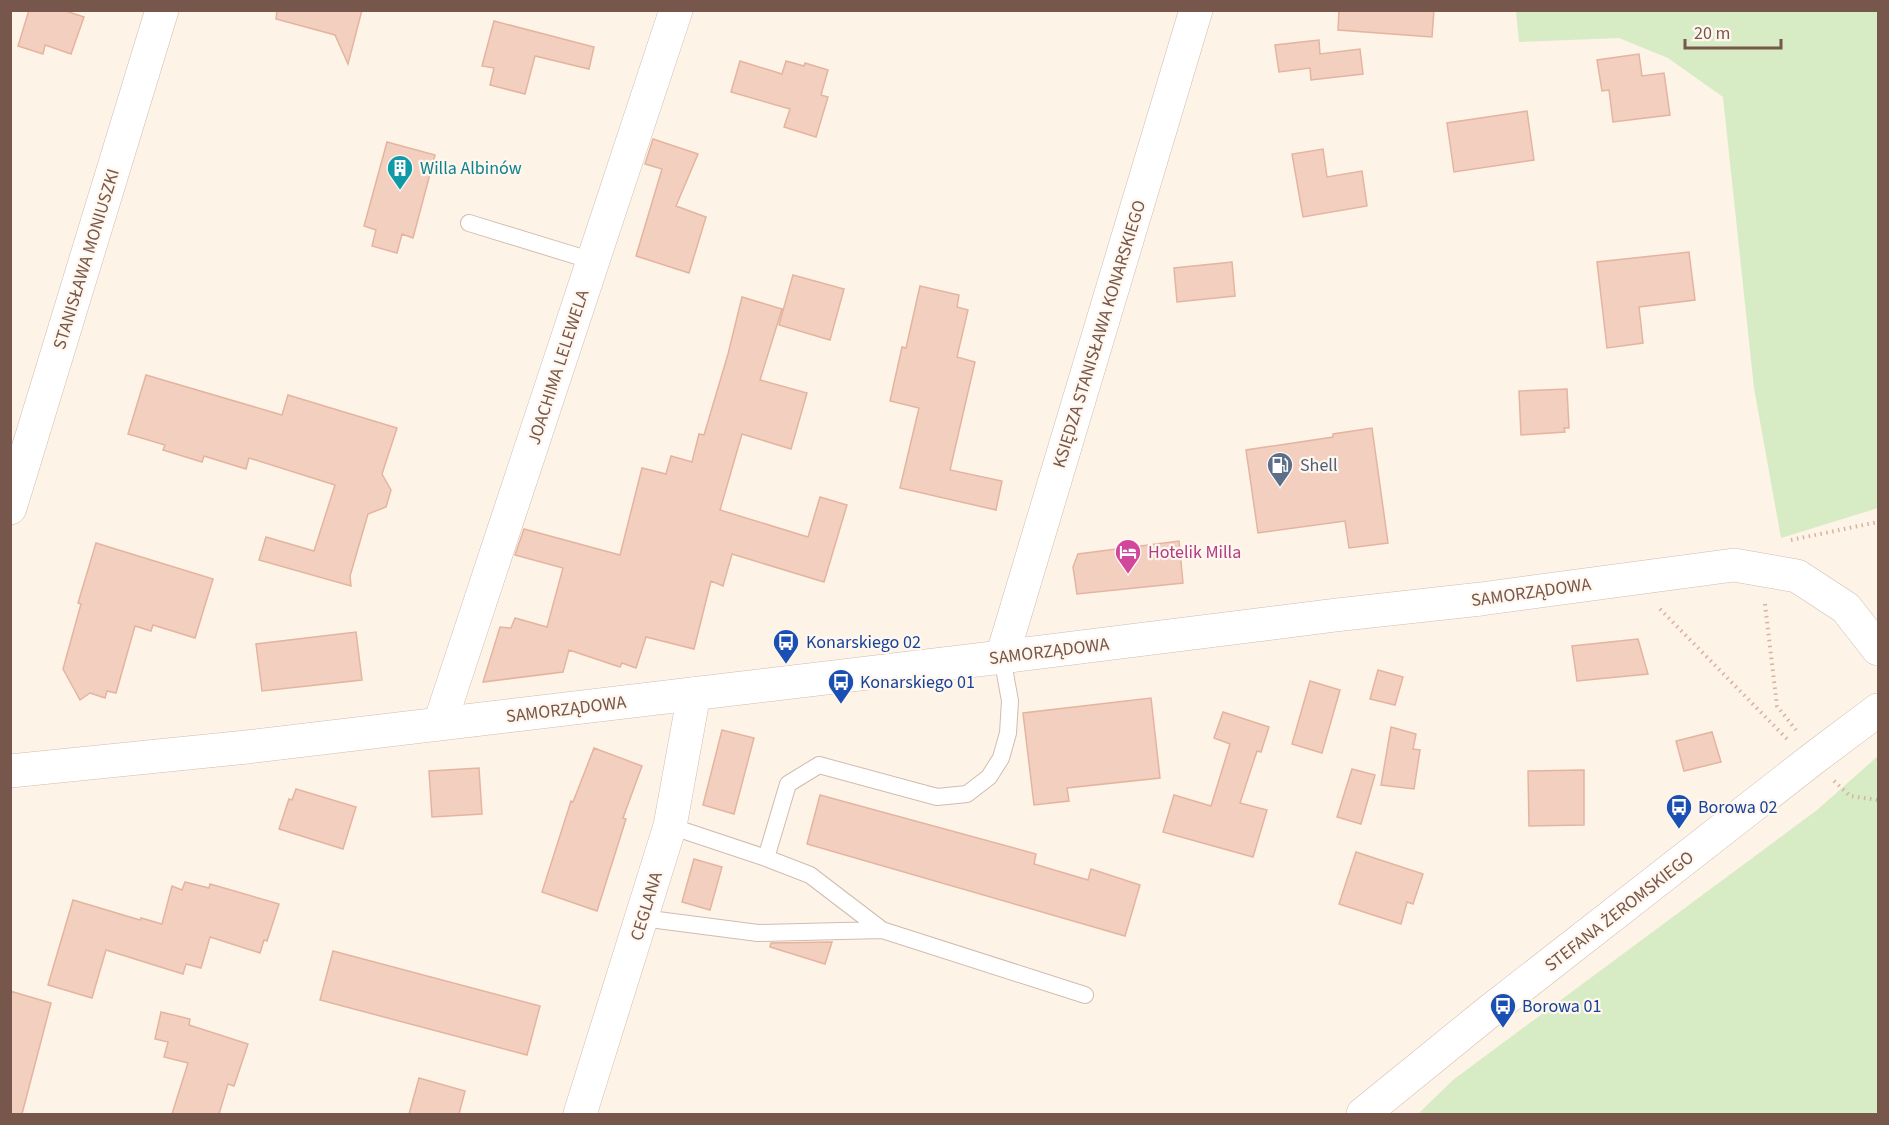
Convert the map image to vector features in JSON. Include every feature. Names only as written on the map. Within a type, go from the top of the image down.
[{"type":"street","name":"STANISŁAWA MONIUSZKI","points":[[10,508],[162,10]]},
{"type":"street","name":"JOACHIMA LELEWELA","points":[[440,723],[676,10]]},
{"type":"street","name":"KSIĘDZA STANISŁAWA KONARSKIEGO","points":[[1002,657],[1196,10]]},
{"type":"street","name":"SAMORZĄDOWA","points":[[10,771],[247,747],[694,694],[1480,599],[1734,565],[1797,576],[1846,608],[1878,649]]},
{"type":"street","name":"CEGLANA","points":[[580,1114],[670,826],[694,694]]},
{"type":"street","name":"STEFANA ŻEROMSKIEGO","points":[[1376,1111],[1814,758],[1878,710]]},
{"type":"lane","points":[[469,223],[593,261]]},
{"type":"lane","points":[[766,858],[788,784],[819,765],[937,797],[967,794],[989,777],[1001,758],[1008,733],[1010,701],[1002,657]]},
{"type":"lane","points":[[670,826],[810,875],[882,930]]},
{"type":"lane","points":[[642,918],[758,933],[882,930],[1085,995]]},
{"type":"path","points":[[1791,540],[1878,522]]},
{"type":"path","points":[[1765,601],[1777,706],[1801,736]]},
{"type":"path","points":[[1653,602],[1792,744]]},
{"type":"path","points":[[1834,781],[1850,796],[1878,800]]},
{"type":"green space","points":[[1516,11],[1878,11],[1878,508],[1781,538],[1754,388],[1723,97],[1668,58],[1619,38],[1519,42]]},
{"type":"green space","points":[[1878,756],[1878,1114],[1418,1114],[1453,1080],[1817,810]]},
{"type":"building","points":[[29,10],[63,10],[84,17],[71,54],[45,45],[43,54],[18,46]]},
{"type":"building","points":[[277,10],[362,10],[348,64],[335,35],[276,19]]},
{"type":"building","points":[[1339,10],[1434,10],[1432,37],[1338,30]]},
{"type":"building","points":[[494,21],[594,47],[589,69],[535,56],[525,94],[490,85],[494,68],[482,66]]},
{"type":"building","points":[[1319,40],[1320,54],[1360,49],[1363,74],[1311,80],[1310,68],[1279,72],[1275,45]]},
{"type":"building","points":[[1639,54],[1642,76],[1664,73],[1670,115],[1613,122],[1609,90],[1602,91],[1597,60]]},
{"type":"building","points":[[740,61],[782,74],[786,61],[804,66],[805,63],[828,70],[821,95],[828,97],[816,137],[784,127],[790,109],[731,92]]},
{"type":"building","points":[[1527,111],[1534,160],[1454,172],[1447,123]]},
{"type":"building","points":[[653,139],[698,154],[676,206],[706,217],[689,273],[636,256],[662,169],[645,164]]},
{"type":"building","name":"Willa Albinów","points":[[387,142],[435,155],[413,238],[402,234],[397,253],[372,246],[376,230],[364,226]]},
{"type":"building","points":[[1323,149],[1327,177],[1362,171],[1367,206],[1303,217],[1292,154]]},
{"type":"building","points":[[1689,252],[1695,300],[1639,307],[1643,343],[1607,348],[1597,262]]},
{"type":"building","points":[[1232,262],[1235,296],[1177,302],[1174,268]]},
{"type":"building","points":[[793,275],[844,289],[830,340],[779,325]]},
{"type":"building","points":[[920,286],[959,295],[957,307],[968,310],[957,357],[975,362],[950,470],[1002,481],[996,510],[900,488],[919,408],[890,401],[902,347],[906,348]]},
{"type":"building","points":[[742,297],[782,309],[760,380],[807,393],[791,449],[742,434],[720,510],[808,537],[820,497],[847,505],[824,582],[732,554],[723,586],[711,581],[694,649],[646,637],[636,668],[622,663],[620,667],[569,650],[563,672],[483,682],[500,627],[511,628],[515,618],[547,627],[563,568],[515,555],[524,529],[620,555],[642,468],[666,474],[671,456],[692,462],[699,434],[704,435]]},
{"type":"building","points":[[146,375],[282,415],[288,395],[397,428],[382,474],[391,490],[386,507],[368,514],[350,576],[351,586],[259,560],[266,537],[314,551],[335,485],[249,458],[246,469],[204,456],[202,462],[163,450],[165,445],[128,434]]},
{"type":"building","points":[[1567,389],[1569,428],[1564,428],[1565,432],[1521,435],[1519,391]]},
{"type":"building","points":[[1372,428],[1388,543],[1349,548],[1345,521],[1258,533],[1246,450],[1333,437],[1333,434]]},
{"type":"building","name":"Hotelik Milla","points":[[1179,541],[1183,583],[1077,594],[1073,567],[1078,554]]},
{"type":"building","points":[[96,543],[213,579],[195,638],[153,625],[151,631],[135,626],[116,693],[107,691],[105,698],[90,693],[80,700],[63,669],[81,604],[78,603]]},
{"type":"building","points":[[356,632],[362,680],[262,691],[256,644]]},
{"type":"building","points":[[1638,639],[1648,674],[1577,681],[1572,646]]},
{"type":"building","points":[[1378,670],[1403,677],[1395,705],[1370,699]]},
{"type":"building","points":[[1310,681],[1340,690],[1322,753],[1292,744]]},
{"type":"building","points":[[1151,698],[1160,778],[1067,788],[1069,801],[1034,805],[1023,713]]},
{"type":"building","points":[[1223,712],[1269,727],[1261,752],[1257,751],[1240,803],[1267,810],[1253,857],[1163,832],[1174,795],[1211,806],[1230,744],[1214,738]]},
{"type":"building","points":[[1391,727],[1416,734],[1413,749],[1420,750],[1414,789],[1381,785]]},
{"type":"building","points":[[722,730],[754,738],[734,814],[703,805]]},
{"type":"building","points":[[1712,732],[1721,762],[1684,771],[1676,741]]},
{"type":"building","points":[[594,748],[642,766],[623,818],[626,819],[597,911],[542,892],[571,801],[573,802]]},
{"type":"building","points":[[479,768],[482,814],[432,817],[429,771]]},
{"type":"building","points":[[1352,769],[1375,775],[1361,824],[1337,817]]},
{"type":"building","points":[[1584,770],[1584,825],[1529,826],[1528,771]]},
{"type":"building","points":[[296,789],[356,807],[343,849],[279,829],[289,799],[292,800]]},
{"type":"building","points":[[820,795],[1036,854],[1034,864],[1088,880],[1091,869],[1140,885],[1125,936],[807,844]]},
{"type":"building","points":[[1356,852],[1423,874],[1413,904],[1407,902],[1401,924],[1339,904]]},
{"type":"building","points":[[694,859],[722,867],[710,910],[682,902]]},
{"type":"building","points":[[185,882],[209,888],[210,884],[279,904],[267,941],[264,940],[260,953],[210,937],[201,968],[186,964],[183,974],[106,950],[92,998],[48,985],[73,900],[140,920],[141,918],[162,924],[172,886],[182,890]]},
{"type":"building","points":[[832,942],[825,964],[770,947],[771,943]]},
{"type":"building","points":[[333,951],[540,1006],[527,1055],[320,1000]]},
{"type":"building","points":[[10,991],[51,1003],[22,1114],[10,1114]]},
{"type":"building","points":[[161,1012],[190,1019],[189,1025],[248,1044],[234,1086],[228,1084],[219,1114],[172,1114],[188,1063],[164,1057],[168,1042],[155,1039]]},
{"type":"building","points":[[419,1078],[465,1091],[459,1114],[409,1114]]},
{"type":"place","name":"Willa Albinów","points":[[400,191]]},
{"type":"place","name":"Shell","points":[[1280,488]]},
{"type":"place","name":"Hotelik Milla","points":[[1128,575]]},
{"type":"place","name":"Konarskiego 02","points":[[786,665]]},
{"type":"place","name":"Konarskiego 01","points":[[841,705]]},
{"type":"place","name":"Borowa 02","points":[[1679,830]]},
{"type":"place","name":"Borowa 01","points":[[1503,1029]]}]
